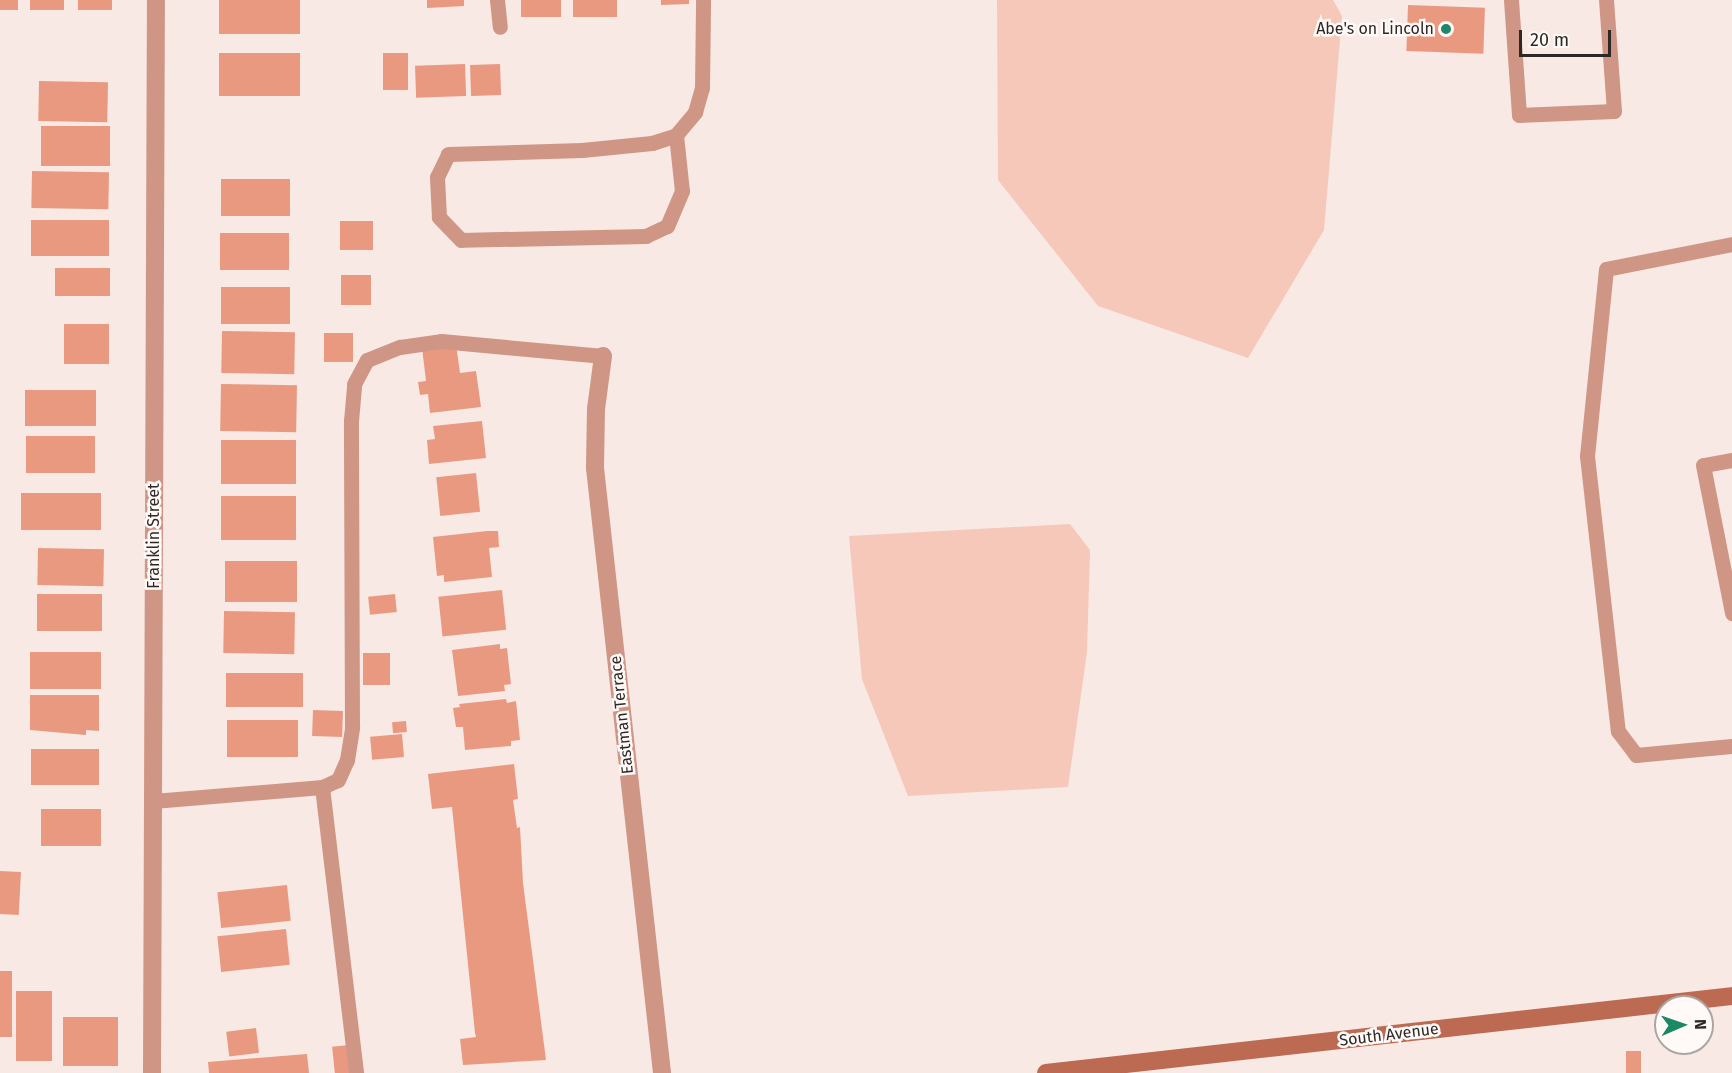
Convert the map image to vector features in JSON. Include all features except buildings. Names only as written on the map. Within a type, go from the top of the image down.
[{"type":"street","name":"Franklin Street","points":[[152,1073],[156,0]]},
{"type":"street","name":"Eastman Terrace","points":[[603,356],[596,409],[595,468],[662,1073]]},
{"type":"street","name":"South Avenue","points":[[1046,1073],[1732,996]]},
{"type":"lane","points":[[497,0],[500,27]]},
{"type":"lane","points":[[676,135],[682,191],[667,226],[646,236],[461,240],[439,217],[437,177],[448,154],[582,150],[652,143],[676,135],[695,112],[702,88],[703,0]]},
{"type":"lane","points":[[1511,0],[1519,115],[1614,111],[1606,0]]},
{"type":"lane","points":[[1732,244],[1606,269],[1587,456],[1618,731],[1636,754],[1732,746]]},
{"type":"lane","points":[[153,801],[322,787],[338,780],[348,760],[352,727],[351,422],[354,384],[367,360],[400,347],[441,341],[603,356]]},
{"type":"lane","points":[[1732,460],[1703,465],[1732,614]]},
{"type":"lane","points":[[322,787],[356,1073]]},
{"type":"shaded area","points":[[997,0],[1333,0],[1342,16],[1324,230],[1248,358],[1098,306],[998,180]]},
{"type":"shaded area","points":[[1070,524],[1090,550],[1087,652],[1068,787],[908,796],[862,679],[849,536]]},
{"type":"place","name":"Abe's on Lincoln","points":[[1446,29]]}]
